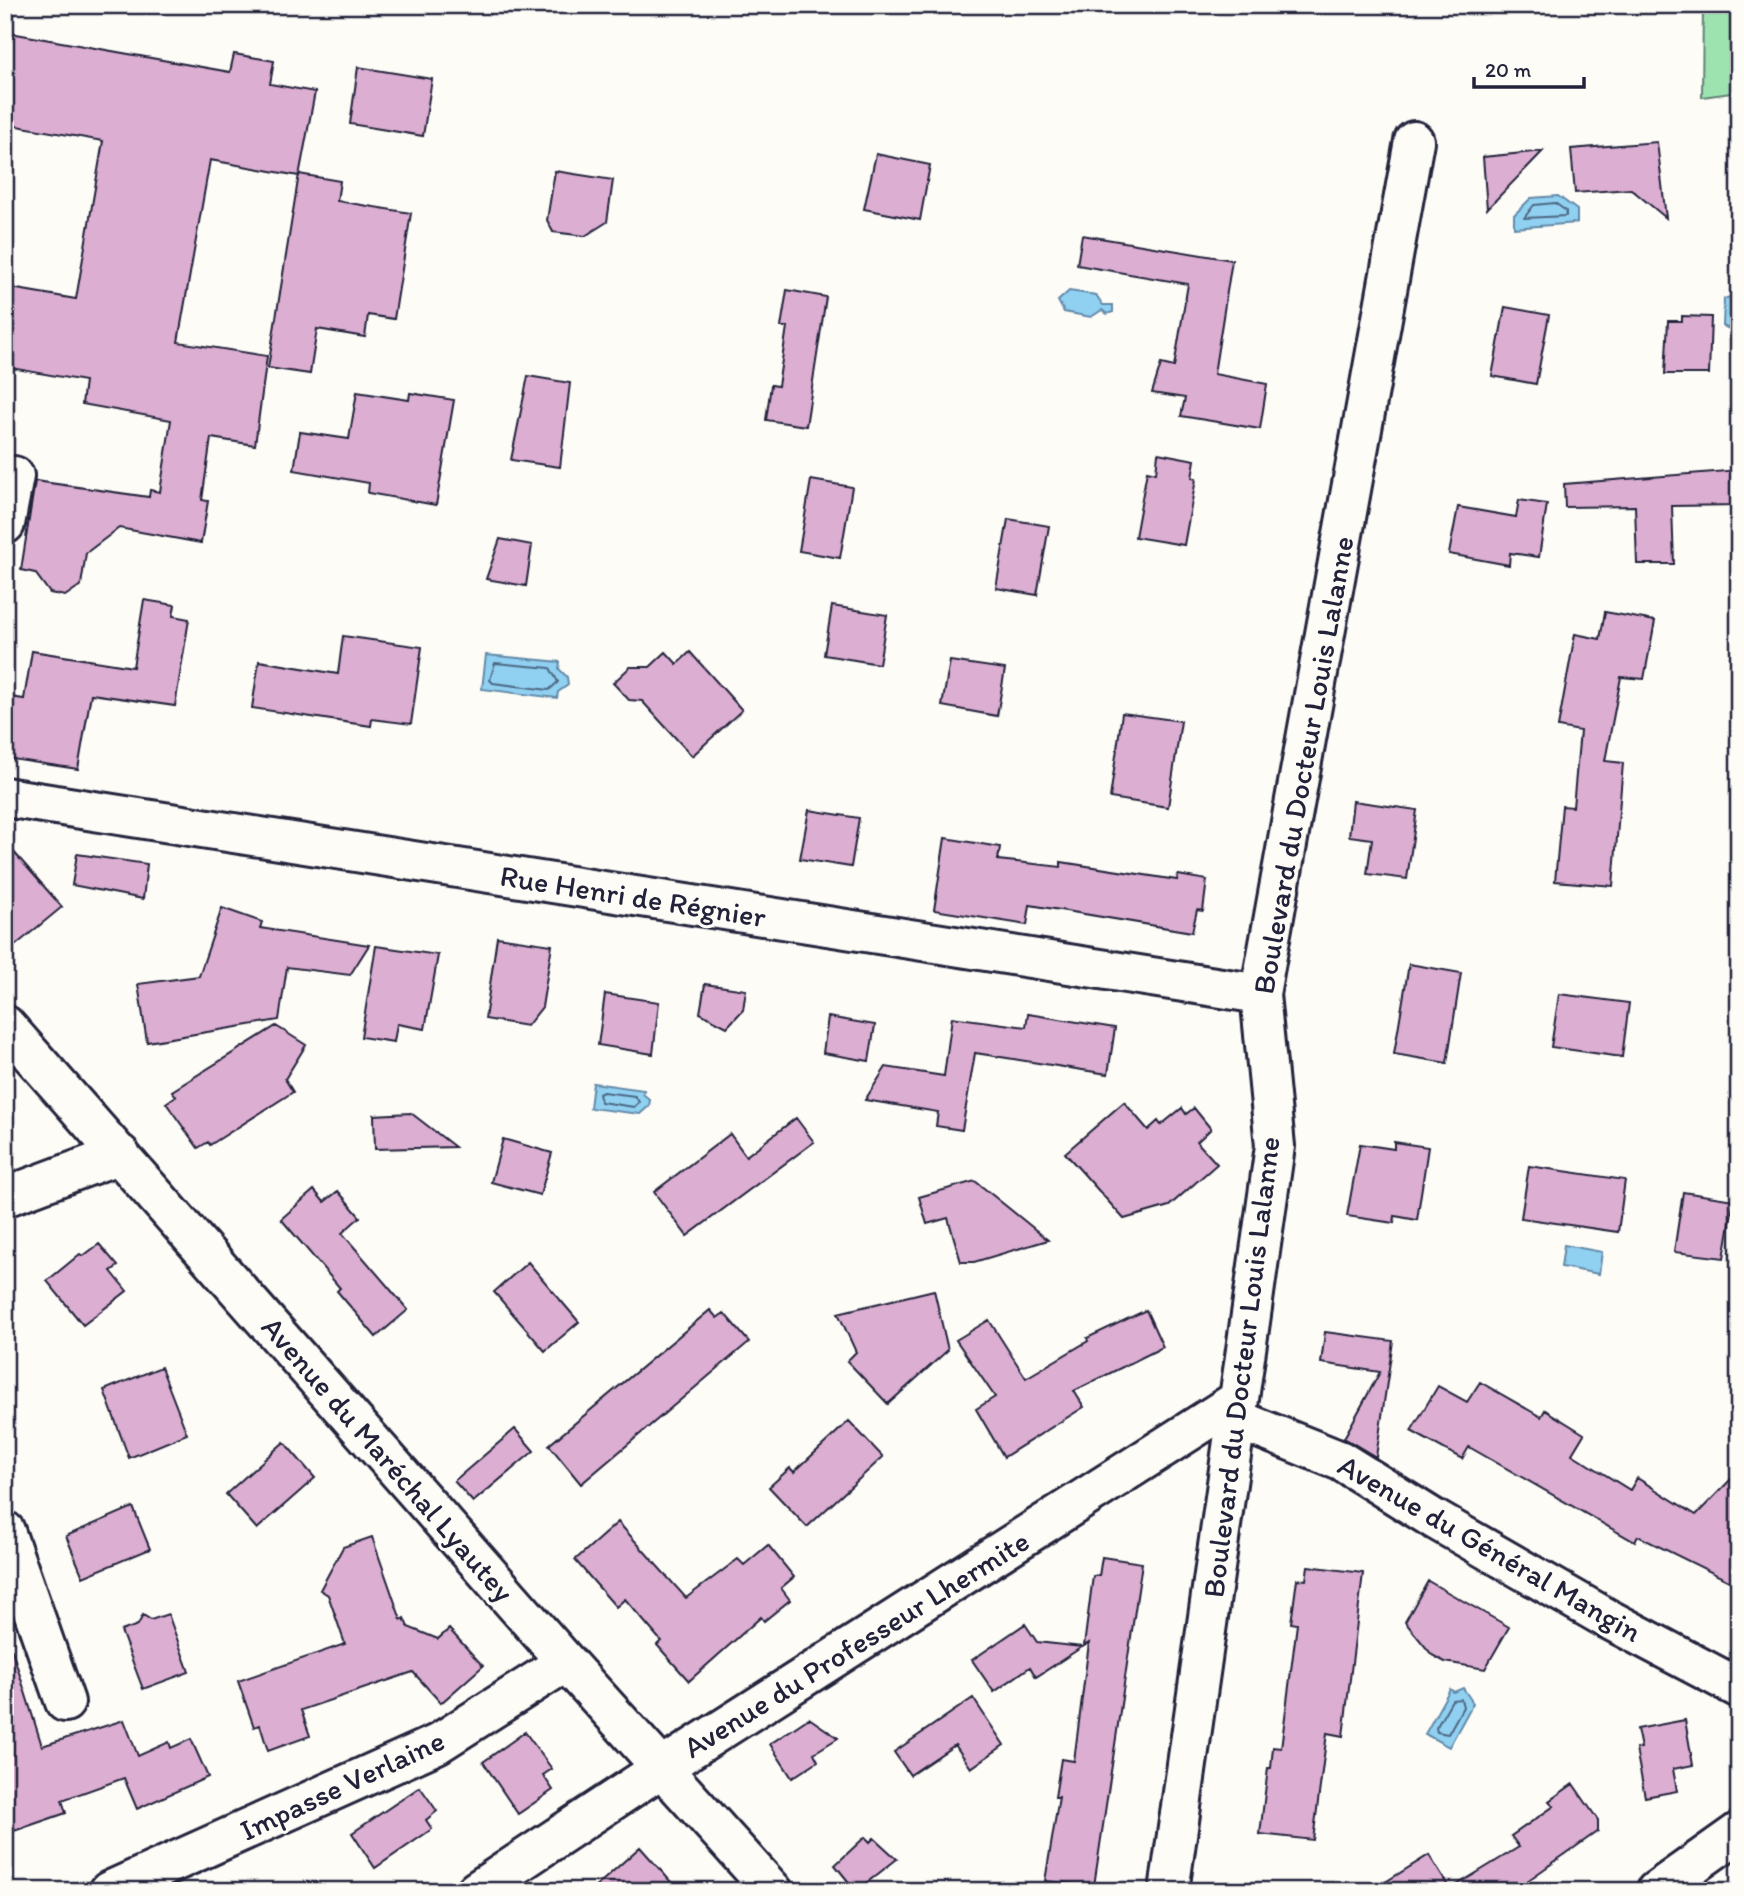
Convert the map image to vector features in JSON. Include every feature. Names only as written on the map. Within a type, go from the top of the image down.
[{"type":"street","name":"Boulevard du Docteur Louis Lalanne","points":[[1169,1891],[1275,1146],[1260,994],[1414,141]]},
{"type":"street","points":[[5,524],[14,476]]},
{"type":"street","name":"Rue Henri de Régnier","points":[[5,797],[1260,994]]},
{"type":"street","name":"Avenue du Maréchal Lyautey","points":[[5,1026],[566,1662],[772,1891]]},
{"type":"street","points":[[5,1197],[120,1154]]},
{"type":"street","name":"Avenue du Général Mangin","points":[[1237,1409],[1341,1461],[1434,1519],[1608,1619],[1739,1688]]},
{"type":"street","name":"Avenue du Professeur Lhermite","points":[[476,1891],[663,1767],[1237,1409]]},
{"type":"street","points":[[5,1531],[65,1702]]},
{"type":"street","name":"Impasse Verlaine","points":[[109,1891],[437,1744],[566,1662]]},
{"type":"street","points":[[1656,1891],[1739,1832]]},
{"type":"green space","points":[[1703,5],[1739,5],[1739,92],[1702,97]]},
{"type":"water","points":[[1558,196],[1577,210],[1577,223],[1514,228],[1514,215],[1531,198]]},
{"type":"water","points":[[1069,291],[1096,295],[1103,305],[1113,305],[1113,312],[1107,314],[1102,310],[1091,317],[1064,312],[1058,301]]},
{"type":"water","points":[[1739,294],[1739,328],[1736,332],[1723,326],[1724,299]]},
{"type":"water","points":[[486,655],[560,662],[559,669],[567,677],[568,685],[558,692],[557,698],[482,689]]},
{"type":"water","points":[[593,1083],[644,1090],[643,1094],[650,1100],[649,1106],[640,1114],[590,1108]]},
{"type":"water","points":[[1564,1245],[1602,1252],[1599,1274],[1561,1267]]},
{"type":"water","points":[[1463,1688],[1473,1703],[1449,1747],[1425,1734],[1450,1689],[1454,1692]]},
{"type":"building","points":[[5,32],[230,72],[234,54],[274,61],[270,84],[315,92],[299,176],[210,160],[178,342],[267,356],[255,445],[211,438],[202,500],[208,501],[201,543],[119,528],[86,553],[81,585],[65,596],[50,593],[35,573],[21,570],[35,481],[149,497],[150,490],[160,492],[171,420],[82,404],[85,381],[5,367],[5,287],[76,299],[103,141],[5,124]]},
{"type":"building","points":[[358,67],[432,79],[423,136],[350,124]]},
{"type":"building","points":[[1657,142],[1666,218],[1631,189],[1575,193],[1571,149]]},
{"type":"building","points":[[1543,151],[1487,209],[1483,157]]},
{"type":"building","points":[[876,154],[930,165],[920,220],[864,209]]},
{"type":"building","points":[[555,171],[613,180],[607,222],[585,236],[553,232],[547,220]]},
{"type":"building","points":[[299,174],[340,181],[337,201],[411,213],[394,319],[368,315],[365,337],[317,329],[310,374],[268,368]]},
{"type":"building","points":[[1082,235],[1232,260],[1214,374],[1267,384],[1260,429],[1181,416],[1185,398],[1152,393],[1161,364],[1174,367],[1188,284],[1077,265]]},
{"type":"building","points":[[787,290],[826,297],[806,426],[766,420],[771,385],[778,386],[787,327],[781,327]]},
{"type":"building","points":[[1505,307],[1549,315],[1536,384],[1492,376]]},
{"type":"building","points":[[1682,316],[1711,317],[1709,374],[1665,374],[1668,321],[1682,321]]},
{"type":"building","points":[[528,376],[570,383],[560,467],[511,460]]},
{"type":"building","points":[[357,392],[409,400],[410,393],[454,400],[436,505],[368,493],[369,483],[294,470],[300,432],[349,439]]},
{"type":"building","points":[[1158,453],[1195,460],[1192,478],[1196,479],[1184,545],[1135,537],[1147,471],[1156,473]]},
{"type":"building","points":[[1739,470],[1739,505],[1672,506],[1674,564],[1637,564],[1635,506],[1565,507],[1564,484]]},
{"type":"building","points":[[811,480],[852,487],[840,558],[799,551]]},
{"type":"building","points":[[1519,500],[1547,504],[1539,557],[1510,553],[1509,565],[1449,554],[1458,507],[1516,517]]},
{"type":"building","points":[[1008,519],[1049,526],[1037,595],[996,588]]},
{"type":"building","points":[[500,539],[532,545],[526,586],[486,579]]},
{"type":"building","points":[[144,600],[175,605],[173,616],[189,619],[175,706],[91,694],[78,769],[5,758],[10,697],[24,699],[32,651],[133,667]]},
{"type":"building","points":[[832,606],[887,615],[879,664],[824,655]]},
{"type":"building","points":[[1605,612],[1655,621],[1644,679],[1621,677],[1605,761],[1623,763],[1613,886],[1555,881],[1562,806],[1573,807],[1580,731],[1558,727],[1575,634],[1600,639]]},
{"type":"building","points":[[343,636],[422,647],[411,724],[372,719],[371,726],[252,708],[259,661],[338,674]]},
{"type":"building","points":[[666,652],[677,664],[690,652],[742,710],[692,756],[642,701],[629,700],[613,683],[630,667],[650,667]]},
{"type":"building","points":[[950,661],[1005,669],[997,716],[942,706]]},
{"type":"building","points":[[1122,713],[1181,721],[1168,807],[1110,798]]},
{"type":"building","points":[[1353,801],[1417,810],[1407,879],[1367,874],[1372,839],[1349,836]]},
{"type":"building","points":[[809,810],[859,818],[851,867],[800,859]]},
{"type":"building","points":[[945,838],[1000,847],[998,860],[1061,867],[1061,862],[1177,880],[1178,875],[1207,880],[1203,911],[1197,910],[1192,932],[1030,905],[1027,925],[934,910]]},
{"type":"building","points":[[5,842],[62,907],[5,954]]},
{"type":"building","points":[[77,854],[147,864],[143,899],[72,885]]},
{"type":"building","points":[[222,908],[262,922],[260,928],[369,945],[350,975],[287,967],[279,1020],[147,1042],[138,984],[199,976]]},
{"type":"building","points":[[497,937],[552,945],[542,1007],[527,1026],[485,1019]]},
{"type":"building","points":[[376,946],[438,955],[425,1029],[397,1024],[394,1042],[361,1037]]},
{"type":"building","points":[[1409,964],[1461,973],[1447,1063],[1394,1054]]},
{"type":"building","points":[[705,984],[746,990],[743,1010],[727,1027],[700,1013]]},
{"type":"building","points":[[605,994],[659,1002],[653,1054],[598,1045]]},
{"type":"building","points":[[1559,994],[1629,1003],[1622,1057],[1551,1047]]},
{"type":"building","points":[[1028,1014],[1115,1028],[1108,1074],[975,1053],[962,1130],[936,1126],[938,1112],[865,1100],[886,1067],[944,1076],[952,1017],[1026,1027]]},
{"type":"building","points":[[828,1017],[875,1025],[869,1061],[823,1053]]},
{"type":"building","points":[[276,1026],[306,1045],[285,1079],[293,1092],[210,1145],[208,1142],[198,1148],[166,1103],[176,1096],[172,1091]]},
{"type":"building","points":[[1124,1102],[1148,1130],[1158,1121],[1161,1125],[1182,1108],[1186,1114],[1194,1108],[1211,1129],[1197,1142],[1217,1164],[1169,1206],[1124,1219],[1065,1153]]},
{"type":"building","points":[[411,1113],[455,1147],[375,1149],[374,1115]]},
{"type":"building","points":[[796,1118],[814,1142],[687,1236],[654,1192],[730,1134],[746,1156]]},
{"type":"building","points":[[503,1139],[552,1153],[540,1195],[491,1182]]},
{"type":"building","points":[[1394,1142],[1428,1147],[1417,1220],[1395,1216],[1394,1223],[1347,1216],[1360,1144],[1394,1149]]},
{"type":"building","points":[[1529,1166],[1625,1180],[1618,1232],[1521,1218]]},
{"type":"building","points":[[975,1181],[1048,1240],[974,1262],[961,1262],[948,1218],[927,1224],[919,1197]]},
{"type":"building","points":[[314,1190],[324,1202],[338,1191],[360,1217],[342,1233],[408,1310],[376,1337],[337,1291],[340,1288],[281,1219]]},
{"type":"building","points":[[1683,1192],[1734,1200],[1724,1258],[1674,1252]]},
{"type":"building","points":[[99,1244],[118,1266],[111,1271],[127,1291],[83,1325],[47,1281],[80,1254],[83,1256]]},
{"type":"building","points":[[528,1262],[579,1322],[545,1351],[494,1292]]},
{"type":"building","points":[[934,1290],[948,1350],[888,1404],[847,1361],[856,1352],[838,1313]]},
{"type":"building","points":[[710,1310],[717,1318],[724,1313],[749,1342],[581,1484],[549,1445]]},
{"type":"building","points":[[1146,1310],[1163,1347],[1074,1391],[1084,1407],[1004,1457],[976,1409],[995,1397],[956,1340],[989,1320],[1026,1378],[1088,1341],[1087,1338]]},
{"type":"building","points":[[1325,1332],[1393,1341],[1376,1457],[1344,1438],[1380,1372],[1321,1363]]},
{"type":"building","points":[[161,1367],[187,1434],[129,1458],[104,1390]]},
{"type":"building","points":[[1480,1382],[1541,1417],[1545,1410],[1584,1434],[1572,1454],[1630,1490],[1637,1478],[1696,1515],[1739,1471],[1739,1586],[1638,1536],[1635,1542],[1469,1447],[1462,1459],[1411,1431],[1438,1386],[1467,1402]]},
{"type":"building","points":[[849,1421],[883,1457],[807,1527],[769,1487],[790,1468],[794,1472]]},
{"type":"building","points":[[515,1429],[534,1451],[473,1502],[454,1481]]},
{"type":"building","points":[[284,1442],[315,1478],[257,1529],[226,1494]]},
{"type":"building","points":[[133,1507],[150,1549],[83,1577],[66,1536]]},
{"type":"building","points":[[618,1522],[686,1598],[738,1559],[744,1565],[768,1545],[794,1577],[781,1588],[790,1600],[764,1621],[761,1617],[689,1681],[657,1645],[661,1641],[625,1599],[616,1607],[575,1560]]},
{"type":"building","points":[[372,1537],[401,1620],[404,1618],[408,1627],[438,1639],[449,1629],[483,1666],[441,1703],[413,1672],[301,1710],[310,1736],[268,1751],[260,1725],[254,1727],[238,1681],[345,1644],[328,1595],[320,1590],[343,1547]]},
{"type":"building","points":[[1102,1557],[1142,1563],[1094,1886],[1045,1881],[1059,1797],[1055,1797],[1061,1759],[1074,1761],[1089,1643],[1084,1646],[1093,1576],[1099,1576]]},
{"type":"building","points":[[1308,1566],[1363,1573],[1343,1736],[1327,1733],[1313,1840],[1260,1834],[1273,1747],[1281,1748],[1297,1624],[1291,1623],[1297,1579],[1306,1580]]},
{"type":"building","points":[[1428,1581],[1509,1627],[1485,1669],[1445,1662],[1432,1655],[1405,1622]]},
{"type":"building","points":[[168,1614],[189,1672],[143,1689],[121,1631],[138,1625],[143,1615],[151,1620]]},
{"type":"building","points":[[1025,1624],[1037,1642],[1082,1647],[1036,1677],[1030,1667],[994,1692],[972,1660]]},
{"type":"building","points":[[12,1650],[42,1746],[124,1720],[138,1756],[169,1742],[171,1748],[191,1739],[208,1777],[137,1809],[124,1778],[62,1800],[66,1813],[5,1834],[5,1651]]},
{"type":"building","points":[[973,1698],[1004,1745],[971,1768],[955,1745],[910,1775],[894,1752]]},
{"type":"building","points":[[809,1718],[838,1738],[814,1753],[818,1761],[792,1778],[770,1744]]},
{"type":"building","points":[[1685,1720],[1693,1765],[1673,1769],[1677,1791],[1645,1797],[1636,1749],[1641,1748],[1637,1729]]},
{"type":"building","points":[[525,1732],[552,1769],[543,1775],[553,1790],[518,1814],[483,1762]]},
{"type":"building","points":[[1573,1784],[1598,1820],[1598,1831],[1513,1891],[1371,1891],[1429,1855],[1450,1889],[1519,1847],[1511,1836],[1554,1806],[1549,1801]]},
{"type":"building","points":[[420,1787],[437,1811],[426,1820],[432,1829],[375,1868],[352,1833]]},
{"type":"building","points":[[865,1837],[870,1842],[874,1838],[897,1859],[856,1891],[835,1865]]},
{"type":"building","points":[[640,1847],[679,1891],[591,1891]]}]
